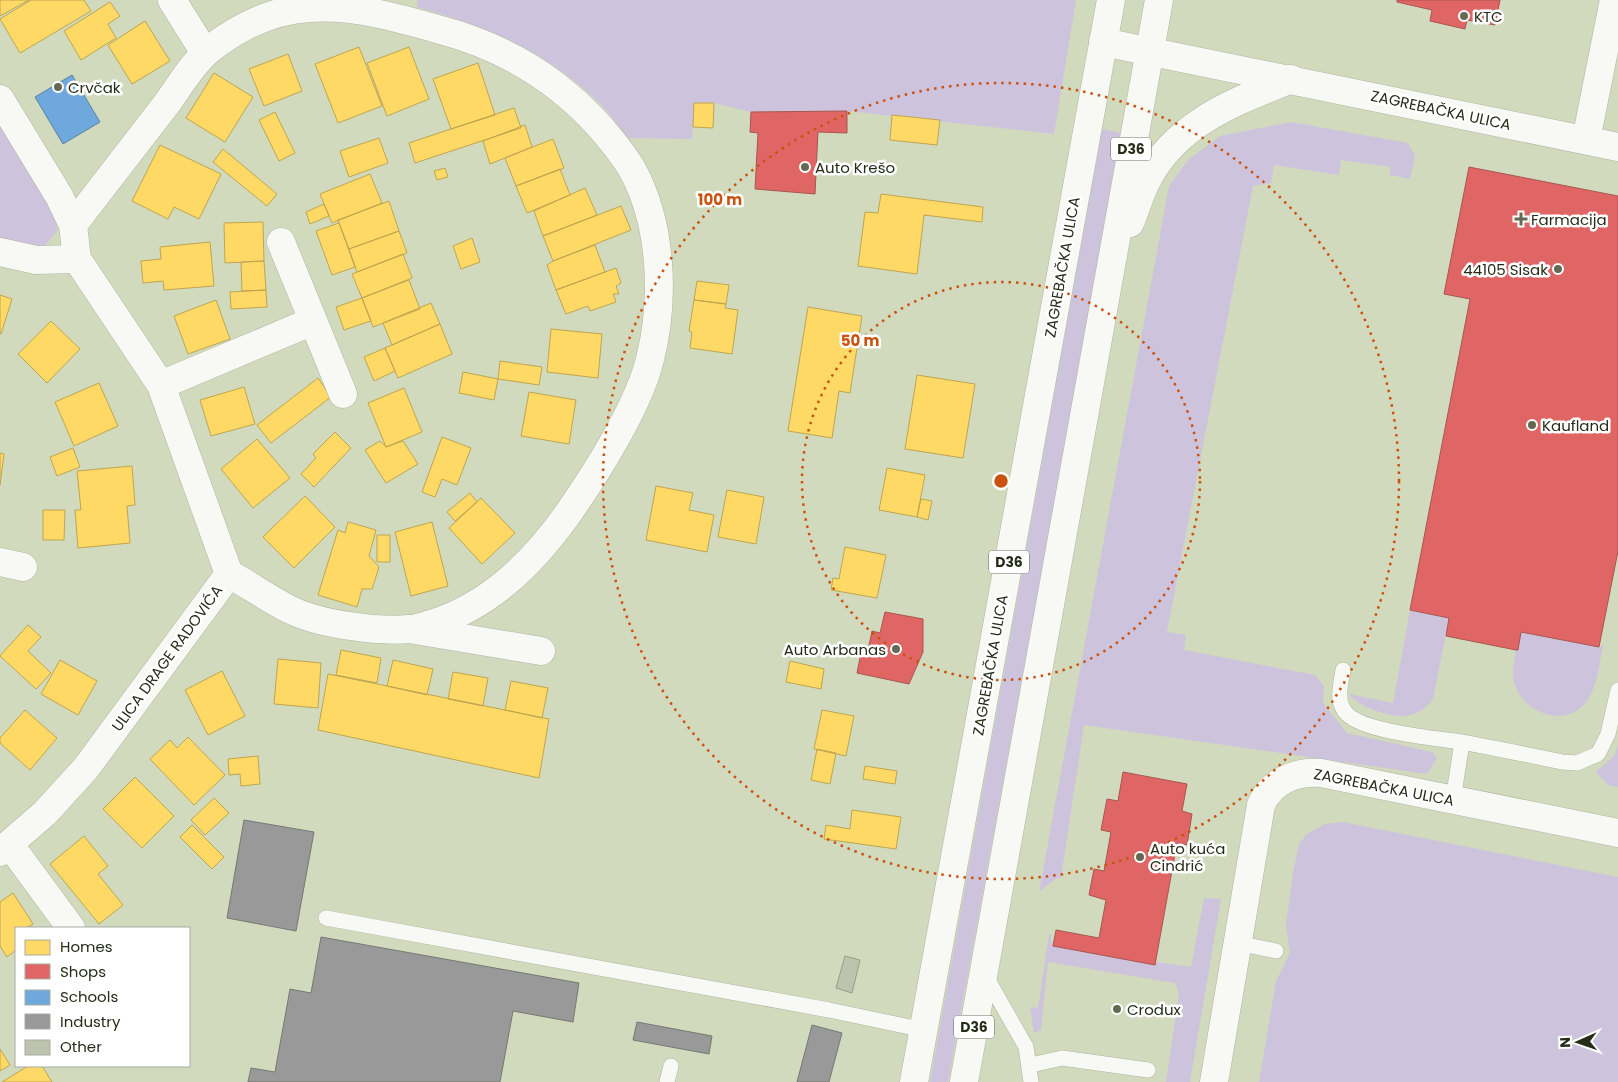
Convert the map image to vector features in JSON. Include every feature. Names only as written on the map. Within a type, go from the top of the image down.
[{"type":"street","points":[[172,0],[205,53]]},
{"type":"street","name":"ZAGREBAČKA ULICA","points":[[914,1082],[1111,0]]},
{"type":"street","name":"D36","points":[[964,1082],[1159,0]]},
{"type":"street","points":[[1586,140],[1614,0]]},
{"type":"street","points":[[73,225],[205,53],[278,6],[344,8],[377,14],[461,35],[508,54],[560,88],[589,114],[612,140],[632,168],[647,201],[654,233],[658,276],[656,326],[650,359],[640,390],[580,496],[552,535],[511,579],[461,613],[411,630]]},
{"type":"street","name":"ZAGREBAČKA ULICA","points":[[1104,42],[1618,147]]},
{"type":"street","points":[[1114,247],[1128,226],[1147,180],[1181,135],[1214,112],[1291,79]]},
{"type":"street","points":[[0,99],[59,196],[73,225],[77,260],[36,260],[0,252]]},
{"type":"street","points":[[280,242],[343,394]]},
{"type":"street","name":"ULICA DRAGE RADOVIĆA","points":[[70,927],[5,848],[45,813],[86,768],[229,574],[161,385],[77,260]]},
{"type":"street","points":[[161,385],[312,321]]},
{"type":"street","points":[[229,574],[293,611],[319,619],[356,626],[411,630],[541,652]]},
{"type":"street","name":"ZAGREBAČKA ULICA","points":[[1214,1082],[1261,805],[1265,796],[1273,787],[1296,774],[1309,772],[1618,833]]},
{"type":"lane","points":[[1343,670],[1339,694],[1341,705],[1347,715],[1356,720],[1390,730],[1562,762],[1577,763],[1588,760],[1598,754],[1605,745],[1618,690]]},
{"type":"lane","points":[[1453,800],[1462,742]]},
{"type":"lane","points":[[326,918],[829,1010],[924,1030]]},
{"type":"lane","points":[[1237,944],[1276,951]]},
{"type":"lane","points":[[984,973],[1026,1047],[1031,1065],[1032,1082]]},
{"type":"lane","points":[[1031,1065],[1062,1058],[1147,1078]]},
{"type":"lane","points":[[667,1082],[671,1066]]},
{"type":"shaded area","points":[[417,0],[1076,0],[1054,134],[847,111],[751,112],[714,103],[695,103],[692,139],[628,138],[598,101],[554,66],[511,41],[488,31],[417,7]]},
{"type":"shaded area","points":[[0,119],[56,213],[57,231],[44,247],[0,246]]},
{"type":"shaded area","points":[[1291,122],[1408,143],[1415,156],[1410,179],[1390,175],[1390,167],[1341,160],[1339,175],[1274,165],[1271,183],[1253,186],[1167,632],[1186,635],[1184,650],[1315,675],[1324,686],[1323,703],[1347,733],[1432,752],[1437,758],[1427,774],[1084,725],[1061,878],[1057,878],[1039,892],[1169,186],[1188,160],[1220,136]]},
{"type":"shaded area","points":[[1102,129],[1122,133],[948,1082],[930,1082]]},
{"type":"shaded area","points":[[1410,610],[1449,618],[1433,699],[1424,708],[1412,715],[1403,716],[1373,710],[1353,699],[1349,694],[1393,703]]},
{"type":"shaded area","points":[[1521,632],[1599,647],[1603,646],[1594,688],[1587,701],[1578,710],[1558,716],[1547,714],[1528,704],[1520,695],[1515,685],[1513,672]]},
{"type":"shaded area","points":[[1618,743],[1618,787],[1608,785],[1596,772],[1615,755]]},
{"type":"shaded area","points":[[1343,822],[1618,877],[1618,1082],[1259,1082],[1276,981],[1290,953],[1286,926],[1293,872],[1299,844],[1307,834],[1325,824]]},
{"type":"shaded area","points":[[1204,898],[1221,899],[1190,1082],[1166,1082],[1179,994],[1175,983],[1048,962],[1041,1030],[1034,1033],[1030,1007],[1038,1008],[1049,934],[1051,934],[1051,943],[1191,967]]},
{"type":"building: Homes","points":[[0,0],[29,0],[0,16]]},
{"type":"building: Homes","points":[[31,0],[84,0],[91,11],[20,53],[0,19]]},
{"type":"building: Homes","points":[[110,2],[120,16],[108,24],[116,38],[81,60],[64,31]]},
{"type":"building: Homes","points":[[145,21],[170,61],[132,84],[108,45]]},
{"type":"building: Homes","points":[[359,47],[382,106],[338,123],[315,64]]},
{"type":"building: Homes","points":[[409,47],[429,99],[387,116],[367,63]]},
{"type":"building: Homes","points":[[288,54],[302,91],[264,106],[249,69]]},
{"type":"building: Homes","points":[[478,63],[495,115],[451,129],[433,79]]},
{"type":"building: Homes","points":[[214,73],[253,97],[225,142],[186,118]]},
{"type":"building: Homes","points":[[694,103],[714,103],[713,128],[693,127]]},
{"type":"building: Homes","points":[[514,108],[521,128],[415,163],[409,143]]},
{"type":"building: Homes","points":[[275,112],[295,153],[279,161],[259,120]]},
{"type":"building: Homes","points":[[892,115],[940,120],[937,145],[890,140]]},
{"type":"building: Homes","points":[[525,125],[532,147],[490,164],[483,141]]},
{"type":"building: Homes","points":[[379,138],[388,163],[349,177],[340,151]]},
{"type":"building: Homes","points":[[553,139],[564,168],[516,186],[505,158]]},
{"type":"building: Homes","points":[[160,145],[221,174],[199,219],[174,207],[168,219],[132,201]]},
{"type":"building: Homes","points":[[223,149],[277,194],[267,206],[213,162]]},
{"type":"building: Homes","points":[[445,168],[448,177],[437,180],[434,171]]},
{"type":"building: Homes","points":[[560,169],[570,195],[527,213],[516,186]]},
{"type":"building: Homes","points":[[370,174],[382,203],[332,223],[320,194]]},
{"type":"building: Homes","points":[[585,188],[597,215],[543,236],[534,211]]},
{"type":"building: Homes","points":[[881,194],[983,207],[982,222],[924,215],[917,274],[858,266],[865,212],[878,213]]},
{"type":"building: Homes","points":[[389,201],[399,231],[349,249],[338,220]]},
{"type":"building: Homes","points":[[324,204],[329,216],[310,224],[306,212]]},
{"type":"building: Homes","points":[[621,206],[631,230],[553,261],[543,236]]},
{"type":"building: Homes","points":[[263,222],[264,261],[225,263],[224,223]]},
{"type":"building: Homes","points":[[339,223],[355,267],[332,275],[316,231]]},
{"type":"building: Homes","points":[[399,231],[407,253],[357,272],[349,249]]},
{"type":"building: Homes","points":[[472,238],[480,262],[461,269],[453,246]]},
{"type":"building: Homes","points":[[210,242],[214,286],[164,290],[163,281],[143,283],[141,261],[161,259],[160,247]]},
{"type":"building: Homes","points":[[595,245],[605,272],[556,290],[547,265]]},
{"type":"building: Homes","points":[[403,254],[412,278],[362,298],[352,274]]},
{"type":"building: Homes","points":[[264,261],[266,290],[242,291],[241,262]]},
{"type":"building: Homes","points":[[616,268],[621,283],[616,286],[619,294],[613,294],[616,302],[590,311],[588,306],[566,314],[556,290]]},
{"type":"building: Homes","points":[[409,280],[420,309],[373,327],[362,298]]},
{"type":"building: Homes","points":[[697,281],[729,285],[726,304],[694,300]]},
{"type":"building: Homes","points":[[266,290],[267,307],[231,309],[230,292]]},
{"type":"building: Homes","points":[[0,295],[12,299],[1,334],[0,334]]},
{"type":"building: Homes","points":[[362,298],[371,321],[344,330],[336,307]]},
{"type":"building: Homes","points":[[216,300],[230,339],[188,354],[174,316]]},
{"type":"building: Homes","points":[[694,300],[726,304],[725,308],[738,310],[732,354],[690,348],[692,332],[689,331]]},
{"type":"building: Homes","points":[[431,303],[440,324],[392,345],[383,323]]},
{"type":"building: Homes","points":[[808,307],[862,316],[850,393],[839,391],[832,438],[788,431]]},
{"type":"building: Homes","points":[[51,321],[80,349],[47,383],[18,354]]},
{"type":"building: Homes","points":[[440,324],[452,354],[398,378],[385,348]]},
{"type":"building: Homes","points":[[551,329],[602,334],[598,378],[547,372]]},
{"type":"building: Homes","points":[[385,348],[395,371],[374,381],[364,357]]},
{"type":"building: Homes","points":[[500,361],[542,367],[539,385],[498,379]]},
{"type":"building: Homes","points":[[463,372],[498,379],[494,400],[459,393]]},
{"type":"building: Homes","points":[[917,375],[975,384],[963,458],[905,449]]},
{"type":"building: Homes","points":[[318,378],[331,397],[271,443],[257,425]]},
{"type":"building: Homes","points":[[99,383],[118,426],[74,446],[55,402]]},
{"type":"building: Homes","points":[[244,387],[255,424],[211,436],[200,400]]},
{"type":"building: Homes","points":[[404,388],[422,432],[386,447],[368,403]]},
{"type":"building: Homes","points":[[529,392],[576,400],[569,444],[521,436]]},
{"type":"building: Homes","points":[[335,432],[351,448],[314,487],[301,474],[316,458],[313,454]]},
{"type":"building: Homes","points":[[442,437],[471,448],[457,485],[442,479],[435,497],[422,492]]},
{"type":"building: Homes","points":[[257,439],[290,478],[253,508],[221,469]]},
{"type":"building: Homes","points":[[380,441],[386,447],[403,441],[418,464],[386,483],[365,450]]},
{"type":"building: Homes","points":[[73,448],[80,467],[57,476],[50,457]]},
{"type":"building: Homes","points":[[0,453],[4,454],[0,485]]},
{"type":"building: Homes","points":[[132,466],[135,505],[127,506],[130,543],[78,548],[75,510],[81,510],[77,471]]},
{"type":"building: Homes","points":[[887,468],[925,475],[917,517],[879,510]]},
{"type":"building: Homes","points":[[656,486],[693,493],[689,510],[714,515],[707,552],[646,540]]},
{"type":"building: Homes","points":[[727,490],[764,497],[756,544],[718,537]]},
{"type":"building: Homes","points":[[470,493],[477,502],[455,521],[447,512]]},
{"type":"building: Homes","points":[[305,496],[335,527],[294,568],[263,537]]},
{"type":"building: Homes","points":[[481,498],[515,533],[482,564],[449,528]]},
{"type":"building: Homes","points":[[921,499],[932,501],[928,520],[917,517]]},
{"type":"building: Homes","points":[[43,510],[65,510],[64,540],[43,540]]},
{"type":"building: Homes","points":[[348,522],[376,530],[369,556],[379,567],[372,589],[362,589],[357,607],[318,595],[338,530],[345,533]]},
{"type":"building: Homes","points":[[432,522],[448,586],[411,596],[395,532]]},
{"type":"building: Homes","points":[[377,535],[390,535],[390,562],[377,562]]},
{"type":"building: Homes","points":[[845,547],[886,555],[877,598],[831,590],[833,578],[839,579]]},
{"type":"building: Homes","points":[[28,625],[41,637],[28,651],[51,673],[36,689],[0,656]]},
{"type":"building: Homes","points":[[341,650],[381,658],[377,683],[336,675]]},
{"type":"building: Homes","points":[[278,659],[321,663],[318,708],[274,704]]},
{"type":"building: Homes","points":[[60,660],[97,681],[78,715],[41,694]]},
{"type":"building: Homes","points":[[393,660],[433,669],[427,695],[387,686]]},
{"type":"building: Homes","points":[[790,661],[824,669],[821,689],[786,682]]},
{"type":"building: Homes","points":[[222,671],[245,716],[208,735],[185,690]]},
{"type":"building: Homes","points":[[453,672],[488,678],[483,706],[448,699]]},
{"type":"building: Homes","points":[[328,674],[549,719],[539,778],[318,730]]},
{"type":"building: Homes","points":[[511,681],[548,688],[542,718],[505,710]]},
{"type":"building: Homes","points":[[25,710],[57,738],[30,770],[0,743],[0,738]]},
{"type":"building: Homes","points":[[822,710],[854,716],[846,756],[814,749]]},
{"type":"building: Homes","points":[[188,737],[225,775],[194,805],[150,759],[170,740],[177,748]]},
{"type":"building: Homes","points":[[817,749],[836,753],[830,784],[811,780]]},
{"type":"building: Homes","points":[[258,756],[260,784],[241,786],[240,774],[229,775],[228,759]]},
{"type":"building: Homes","points":[[865,766],[897,771],[895,784],[863,779]]},
{"type":"building: Homes","points":[[135,777],[174,816],[142,848],[103,809]]},
{"type":"building: Homes","points":[[214,798],[229,813],[205,835],[191,820]]},
{"type":"building: Homes","points":[[852,810],[901,817],[896,849],[824,839],[826,825],[850,829]]},
{"type":"building: Homes","points":[[192,825],[224,857],[212,869],[180,837]]},
{"type":"building: Homes","points":[[84,836],[108,866],[98,874],[123,905],[99,924],[50,864]]},
{"type":"building: Homes","points":[[13,893],[33,924],[28,927],[15,927],[15,951],[7,957],[0,946],[0,902]]},
{"type":"building: Homes","points":[[0,1049],[10,1065],[0,1071]]},
{"type":"building: Homes","points":[[26,1067],[43,1067],[52,1082],[2,1082]]},
{"type":"building: Shops","name":"KTC","points":[[1397,0],[1500,0],[1495,25],[1467,20],[1465,29],[1430,21],[1432,10],[1397,2]]},
{"type":"building: Shops","points":[[847,111],[847,133],[818,132],[815,194],[755,189],[758,133],[750,132],[751,112]]},
{"type":"building: Shops","name":"Kaufland","points":[[1469,167],[1618,196],[1618,551],[1599,647],[1521,632],[1518,650],[1516,650],[1446,636],[1449,618],[1410,610],[1470,299],[1444,294]]},
{"type":"building: Shops","name":"Auto Arbanas","points":[[885,612],[923,619],[923,652],[909,684],[857,673],[862,648],[868,650],[872,631],[880,633]]},
{"type":"building: Shops","name":"Auto kuća Cindrić","points":[[1123,772],[1187,784],[1182,811],[1192,814],[1187,845],[1177,843],[1155,965],[1053,946],[1056,930],[1099,938],[1106,900],[1089,895],[1094,869],[1104,871],[1111,832],[1101,830],[1107,799],[1118,801]]},
{"type":"building: Schools","points":[[72,75],[100,122],[63,144],[35,97]]},
{"type":"building: Industry","points":[[244,820],[314,832],[296,931],[227,918]]},
{"type":"building: Industry","points":[[321,937],[579,983],[573,1022],[513,1011],[500,1082],[248,1082],[251,1068],[275,1072],[290,989],[311,993]]},
{"type":"building: Industry","points":[[637,1022],[712,1036],[709,1054],[633,1040]]},
{"type":"building: Industry","points":[[812,1025],[842,1033],[829,1082],[797,1082]]},
{"type":"building: Other","points":[[845,956],[860,960],[852,993],[836,988]]},
{"type":"place","name":"KTC","points":[[1464,16]]},
{"type":"place","name":"Crvčak","points":[[58,87]]},
{"type":"place","name":"Auto Krešo","points":[[805,167]]},
{"type":"place","name":"Farmacija","points":[[1521,219]]},
{"type":"place","name":"44105 Sisak","points":[[1558,269]]},
{"type":"place","name":"Kaufland","points":[[1532,425]]},
{"type":"place","name":"Auto Arbanas","points":[[896,649]]},
{"type":"place","name":"Auto kuća Cindrić","points":[[1140,857]]},
{"type":"place","name":"Crodux","points":[[1117,1009]]}]
